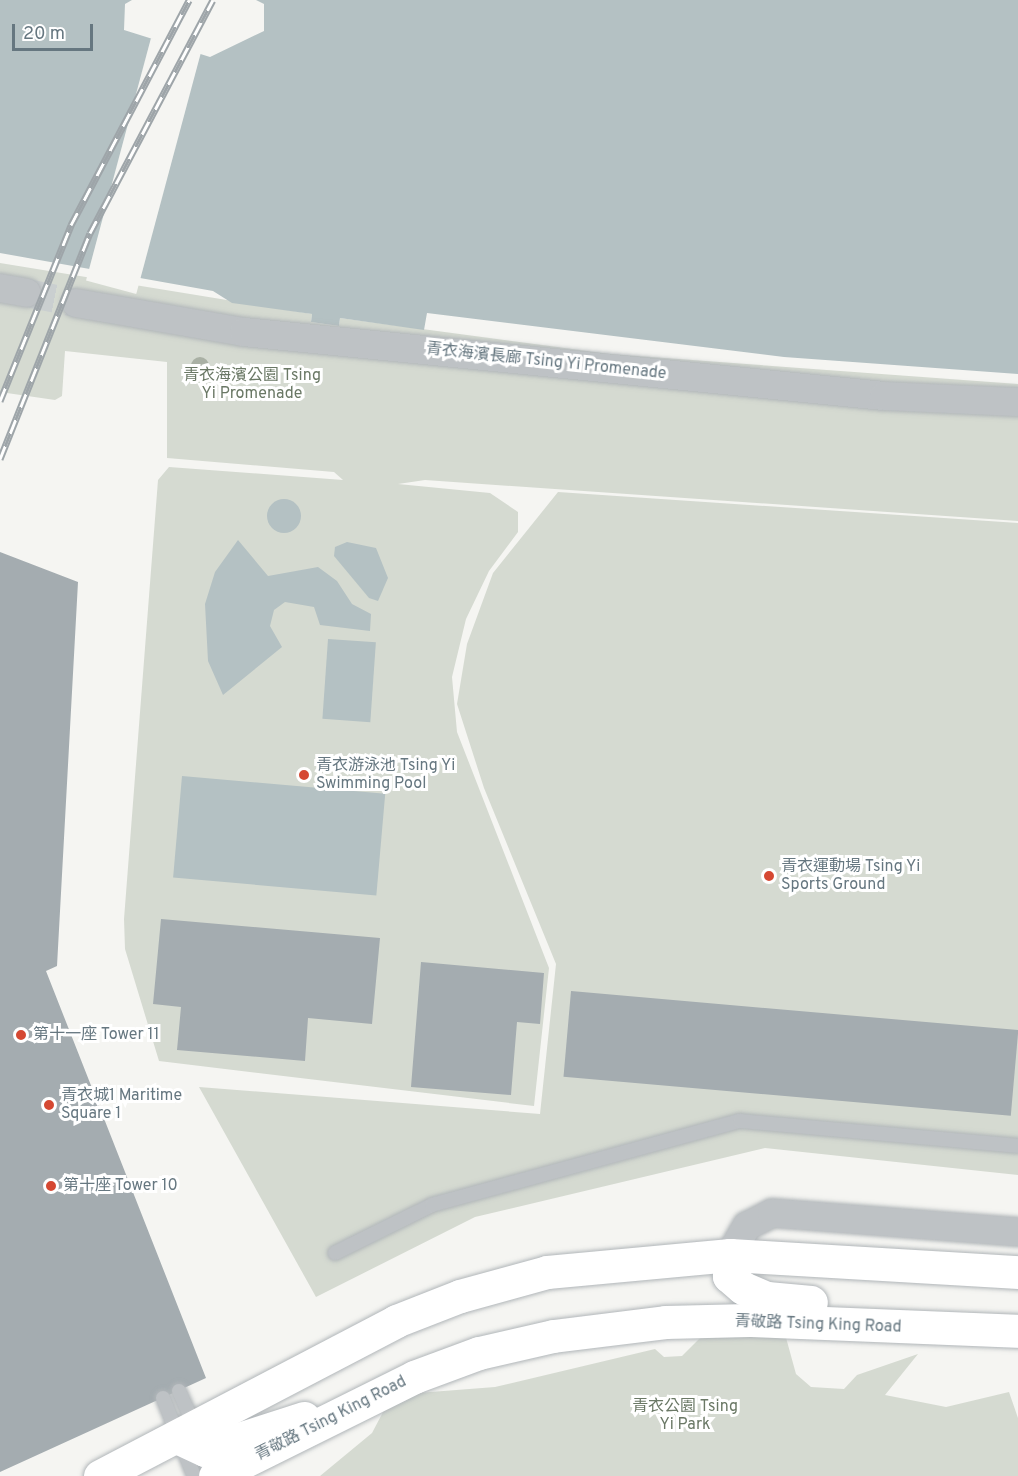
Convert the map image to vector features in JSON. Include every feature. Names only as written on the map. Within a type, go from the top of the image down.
[{"type":"main road","name":"青敬路 Tsing King Road","points":[[201,1457],[396,1321],[460,1296],[548,1272],[730,1256],[1018,1272]]},
{"type":"main road","points":[[730,1256],[729,1276],[767,1298],[891,1309],[923,1325]]},
{"type":"main road","name":"青敬路 Tsing King Road","points":[[100,1476],[201,1457],[358,1402],[478,1353],[595,1330],[749,1320],[888,1330],[923,1325],[1018,1331]]},
{"type":"street","name":"青衣海濱長廊 Tsing Yi Promenade","points":[[75,303],[244,332],[884,396],[1018,402]]},
{"type":"street","points":[[730,1256],[747,1226],[772,1213],[1018,1232]]},
{"type":"lane","points":[[335,1253],[432,1205],[740,1121],[1018,1146]]},
{"type":"lane","points":[[179,1391],[201,1457]]},
{"type":"lane","points":[[163,1398],[201,1457]]},
{"type":"green space","name":"青衣游泳池 Tsing Yi Swimming Pool","points":[[0,263],[312,314],[311,322],[339,326],[340,318],[610,354],[1018,384],[1018,521],[425,480],[398,484],[490,493],[518,512],[518,532],[489,571],[466,619],[452,677],[457,732],[549,968],[534,1106],[159,1061],[125,949],[124,919],[158,480],[169,467],[343,480],[334,472],[167,458],[167,362],[65,351],[62,396],[55,400],[0,392]]},
{"type":"green space","name":"青衣運動場 Tsing Yi Sports Ground","points":[[558,492],[1018,523],[1018,1175],[765,1148],[475,1217],[316,1297],[199,1087],[540,1114],[556,964],[484,788],[457,704],[467,644],[493,573]]},
{"type":"green space","name":"青衣公園 Tsing Yi Park","points":[[706,1332],[785,1334],[796,1374],[811,1387],[844,1389],[857,1375],[918,1354],[885,1395],[946,1407],[1009,1392],[1018,1418],[1018,1476],[320,1476],[372,1433],[392,1395],[495,1387],[655,1349],[664,1357],[682,1356]]},
{"type":"shaded area","points":[[0,0],[132,0],[125,4],[124,30],[210,57],[264,31],[264,4],[256,0],[1018,0],[1018,374],[784,357],[427,313],[424,330],[340,318],[339,326],[311,322],[312,314],[232,303],[213,291],[0,253]]},
{"type":"shaded area","points":[[284,499],[296,504],[301,516],[296,528],[284,533],[272,528],[267,516],[272,504]]},
{"type":"shaded area","points":[[238,540],[268,576],[318,567],[337,581],[352,604],[371,614],[370,631],[320,625],[314,607],[285,602],[274,610],[270,626],[282,647],[223,695],[208,661],[205,604],[215,572]]},
{"type":"shaded area","points":[[347,542],[376,548],[388,578],[378,601],[369,598],[334,556],[335,547]]},
{"type":"shaded area","points":[[328,639],[376,642],[370,722],[322,719]]},
{"type":"shaded area","points":[[182,776],[385,794],[376,895],[173,878]]},
{"type":"pier","points":[[151,38],[201,51],[136,294],[86,280]]},
{"type":"building","name":"青衣城1 Maritime Square 1","points":[[0,552],[78,582],[57,966],[46,971],[206,1378],[0,1472]]},
{"type":"building","points":[[161,919],[380,938],[372,1024],[308,1018],[305,1061],[177,1050],[181,1007],[153,1004]]},
{"type":"building","points":[[421,962],[544,973],[540,1024],[517,1022],[511,1095],[411,1087]]},
{"type":"building","points":[[571,991],[1018,1030],[1011,1116],[564,1077]]},
{"type":"tunnel","points":[[27,293],[76,303]]},
{"type":"railway","points":[[0,401],[71,225],[189,0]]},
{"type":"railway","points":[[0,459],[90,233],[213,0]]},
{"type":"place","name":"青衣游泳池 Tsing Yi Swimming Pool","points":[[304,775]]},
{"type":"place","name":"青衣運動場 Tsing Yi Sports Ground","points":[[769,876]]},
{"type":"place","name":"第十一座 Tower 11","points":[[21,1035]]},
{"type":"place","name":"青衣城1 Maritime Square 1","points":[[49,1105]]},
{"type":"place","name":"第十座 Tower 10","points":[[51,1186]]},
{"type":"park label","name":"青衣海濱公園 Tsing Yi Promenade","points":[[252,385]]}]
